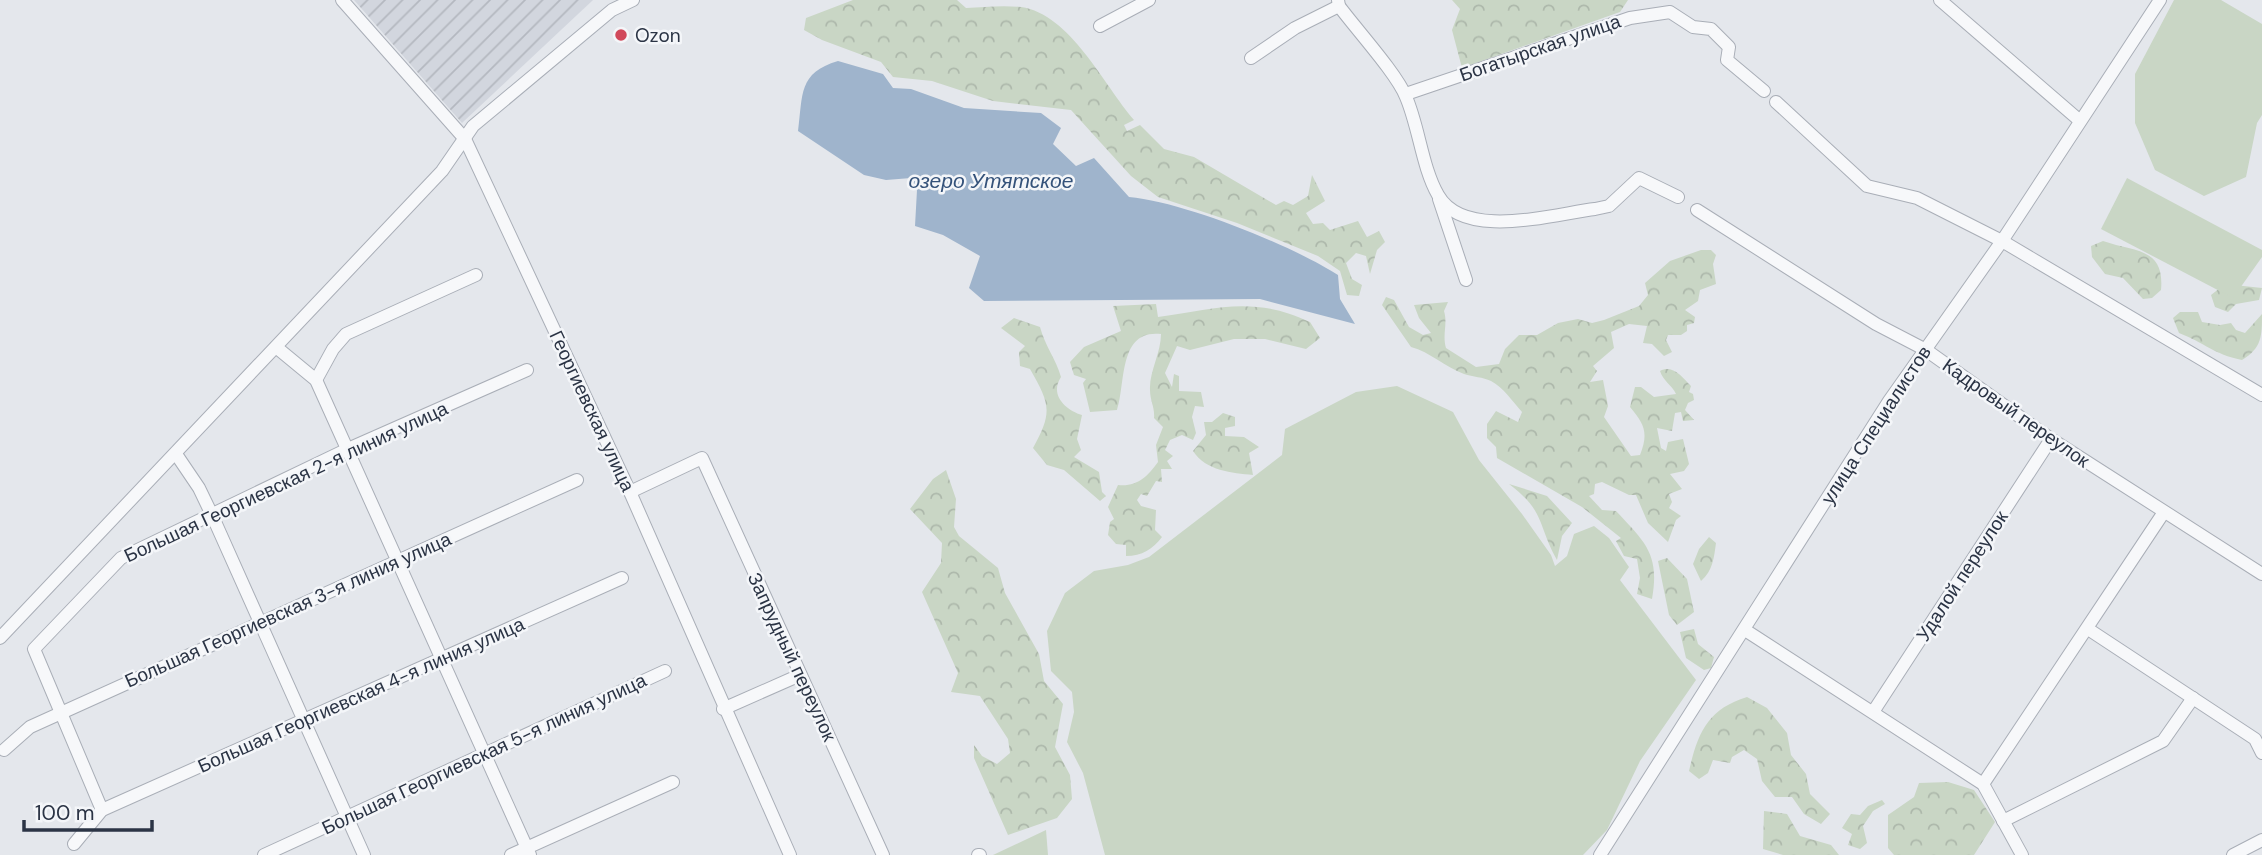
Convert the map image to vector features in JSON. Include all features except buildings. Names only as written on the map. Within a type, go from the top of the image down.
[{"type":"street","name":"Георгиевская улица","points":[[342,0],[465,139],[630,492],[723,709],[790,855]]},
{"type":"street","points":[[0,638],[442,171],[473,126],[612,10],[633,0]]},
{"type":"street","points":[[1100,26],[1149,0]]},
{"type":"street","points":[[1940,0],[2079,120]]},
{"type":"street","name":"улица Специалистов","points":[[1600,855],[1889,401],[2002,241],[2160,0]]},
{"type":"street","points":[[1251,58],[1295,28],[1339,3],[1406,94],[1466,281]]},
{"type":"street","name":"Богатырская улица","points":[[1406,94],[1630,18],[1670,12],[1693,27],[1711,29],[1729,47],[1727,60],[1764,91]]},
{"type":"street","points":[[1776,102],[1867,186],[1917,198],[2002,241],[2262,395]]},
{"type":"street","points":[[1438,195],[1455,213],[1471,219],[1500,223],[1609,205],[1639,178],[1678,197]]},
{"type":"street","name":"Кадровый переулок","points":[[1697,210],[1876,324],[1926,350],[2051,439],[2262,574]]},
{"type":"street","points":[[316,380],[333,349],[346,334],[476,275]]},
{"type":"street","points":[[276,347],[316,380],[529,851]]},
{"type":"street","name":"Большая Георгиевская 2-я линия улица","points":[[61,713],[34,649],[121,558],[348,449],[527,370]]},
{"type":"street","name":"Удалой переулок","points":[[1873,712],[2051,439]]},
{"type":"street","points":[[176,454],[199,488],[212,515],[364,855]]},
{"type":"street","name":"Запрудный переулок","points":[[630,492],[702,458],[883,855]]},
{"type":"street","name":"Большая Георгиевская 3-я линия улица","points":[[4,750],[30,727],[578,480]]},
{"type":"street","points":[[1983,784],[2164,512]]},
{"type":"street","name":"Большая Георгиевская 4-я линия улица","points":[[74,844],[102,810],[442,661],[622,578]]},
{"type":"street","points":[[2088,629],[2255,739],[2262,753]]},
{"type":"street","points":[[1745,630],[1983,784],[2022,855]]},
{"type":"street","name":"Большая Георгиевская 5-я линия улица","points":[[264,855],[665,671]]},
{"type":"street","points":[[723,709],[800,675]]},
{"type":"street","points":[[2003,821],[2163,741],[2193,698]]},
{"type":"street","points":[[61,713],[102,810]]},
{"type":"street","points":[[511,855],[529,851],[673,782]]},
{"type":"street","points":[[2233,855],[2262,840]]},
{"type":"shaded area","points":[[354,0],[593,0],[462,123]]},
{"type":"green space","points":[[853,0],[957,0],[966,8],[1014,6],[1039,12],[1055,23],[1085,53],[1134,120],[1124,125],[1127,131],[1140,125],[1164,149],[1194,157],[1276,205],[1284,201],[1293,205],[1308,196],[1312,175],[1325,201],[1306,213],[1313,224],[1323,223],[1330,230],[1358,221],[1367,237],[1379,231],[1385,242],[1377,250],[1370,274],[1366,256],[1356,253],[1346,263],[1352,279],[1362,285],[1359,296],[1347,295],[1340,271],[1318,256],[1237,223],[1158,197],[1131,176],[1071,110],[993,101],[932,81],[893,77],[881,62],[822,40],[804,30],[806,18]]},
{"type":"green space","points":[[1452,0],[1628,0],[1620,12],[1462,68],[1452,30],[1460,9]]},
{"type":"green space","points":[[2174,0],[2221,0],[2262,24],[2262,115],[2257,123],[2246,177],[2204,196],[2155,170],[2135,123],[2135,74]]},
{"type":"green space","points":[[2127,178],[2262,250],[2262,257],[2233,298],[2101,229]]},
{"type":"green space","points":[[2103,241],[2136,250],[2153,258],[2161,276],[2161,290],[2152,298],[2143,299],[2123,278],[2105,274],[2092,257],[2091,246]]},
{"type":"green space","points":[[1701,250],[1711,250],[1716,255],[1713,264],[1716,284],[1700,290],[1698,301],[1685,310],[1695,317],[1694,323],[1687,325],[1687,331],[1681,335],[1668,335],[1666,340],[1672,352],[1664,356],[1652,344],[1643,343],[1647,326],[1629,324],[1611,332],[1614,348],[1593,366],[1597,371],[1590,382],[1603,380],[1608,406],[1604,417],[1631,456],[1640,455],[1644,440],[1642,424],[1630,407],[1635,387],[1641,387],[1654,397],[1676,394],[1663,378],[1660,371],[1665,369],[1677,372],[1691,386],[1689,392],[1693,394],[1694,400],[1688,403],[1685,410],[1694,420],[1683,421],[1681,412],[1675,413],[1672,431],[1657,428],[1661,448],[1666,451],[1668,442],[1683,439],[1689,464],[1684,471],[1670,474],[1682,489],[1669,494],[1672,502],[1669,508],[1681,516],[1676,520],[1668,542],[1648,523],[1636,495],[1629,495],[1602,482],[1595,484],[1594,494],[1589,496],[1602,510],[1616,511],[1648,550],[1654,571],[1652,599],[1637,594],[1640,578],[1637,559],[1624,556],[1616,541],[1621,538],[1582,507],[1497,458],[1496,447],[1487,438],[1487,424],[1496,411],[1518,422],[1522,412],[1508,395],[1491,381],[1464,374],[1411,347],[1382,305],[1386,297],[1394,300],[1409,327],[1423,335],[1431,333],[1419,318],[1414,305],[1448,302],[1444,311],[1446,348],[1476,367],[1499,364],[1505,349],[1519,335],[1537,335],[1558,323],[1578,319],[1592,323],[1639,306],[1648,295],[1645,283],[1670,261]]},
{"type":"green space","points":[[2225,284],[2262,288],[2259,300],[2236,304],[2228,312],[2215,307],[2211,295]]},
{"type":"green space","points":[[1156,304],[1158,317],[1234,306],[1270,309],[1310,322],[1320,338],[1306,349],[1265,339],[1234,339],[1190,350],[1177,346],[1165,373],[1172,387],[1174,374],[1179,376],[1179,391],[1201,392],[1204,407],[1195,406],[1192,417],[1196,433],[1193,440],[1182,435],[1170,440],[1165,450],[1173,456],[1167,461],[1172,469],[1161,469],[1162,482],[1156,481],[1147,496],[1141,494],[1137,500],[1141,506],[1156,510],[1155,530],[1162,537],[1147,551],[1126,556],[1126,545],[1116,544],[1108,535],[1110,522],[1114,519],[1108,507],[1118,485],[1141,480],[1158,462],[1156,445],[1163,427],[1154,418],[1150,390],[1161,334],[1147,335],[1137,340],[1131,349],[1126,360],[1117,410],[1090,412],[1083,383],[1086,379],[1074,375],[1070,362],[1084,347],[1121,331],[1113,306]]},
{"type":"green space","points":[[2180,312],[2198,312],[2202,322],[2220,325],[2231,323],[2236,330],[2245,333],[2262,314],[2260,341],[2254,351],[2242,360],[2224,355],[2179,333],[2173,318]]},
{"type":"green space","points":[[1014,318],[1040,327],[1061,377],[1058,396],[1065,406],[1082,415],[1077,439],[1081,450],[1074,457],[1099,472],[1102,492],[1106,496],[1100,501],[1064,470],[1047,465],[1033,448],[1044,425],[1045,400],[1030,369],[1020,366],[1019,352],[1025,346],[1001,328]]},
{"type":"green space","points":[[1397,386],[1453,412],[1479,460],[1522,514],[1551,555],[1555,566],[1567,556],[1574,534],[1594,526],[1609,538],[1629,567],[1620,580],[1696,680],[1640,761],[1607,830],[1583,855],[1105,855],[1083,773],[1067,742],[1074,712],[1072,692],[1051,671],[1047,631],[1065,593],[1094,571],[1128,565],[1149,557],[1282,455],[1285,429],[1356,392]]},
{"type":"green space","points":[[1223,413],[1235,417],[1235,426],[1225,428],[1225,436],[1244,437],[1259,447],[1249,453],[1253,475],[1212,467],[1198,458],[1193,451],[1206,435],[1204,422],[1212,422]]},
{"type":"green space","points":[[946,470],[956,499],[954,527],[959,536],[998,568],[1005,593],[1039,654],[1044,681],[1063,704],[1055,747],[1070,775],[1072,799],[1057,818],[1008,835],[974,758],[974,745],[982,756],[997,764],[1010,753],[1008,739],[980,696],[951,692],[958,673],[922,592],[941,563],[942,543],[910,509],[933,479]]},
{"type":"green space","points":[[1509,484],[1547,496],[1572,523],[1562,536],[1557,560],[1535,511]]},
{"type":"green space","points":[[1709,537],[1716,543],[1710,568],[1701,581],[1693,564],[1699,549]]},
{"type":"green space","points":[[1667,558],[1687,579],[1694,612],[1677,625],[1669,615],[1658,561]]},
{"type":"green space","points":[[1694,629],[1698,644],[1714,657],[1711,668],[1704,670],[1686,658],[1680,632]]},
{"type":"green space","points":[[1747,697],[1767,708],[1787,733],[1791,755],[1806,774],[1810,794],[1830,814],[1821,824],[1804,814],[1792,797],[1775,797],[1762,781],[1757,759],[1744,750],[1732,757],[1730,763],[1713,760],[1708,773],[1699,779],[1689,771],[1696,745],[1714,715]]},
{"type":"green space","points":[[1948,782],[1974,790],[1995,822],[1974,855],[1894,855],[1888,848],[1888,815],[1914,797],[1919,783]]},
{"type":"green space","points":[[1882,800],[1885,804],[1873,811],[1863,826],[1867,843],[1860,849],[1848,845],[1852,834],[1842,828],[1851,814],[1860,815],[1868,806]]},
{"type":"green space","points":[[1764,811],[1787,814],[1800,836],[1831,845],[1839,855],[1783,855],[1763,849]]},
{"type":"green space","points":[[1046,830],[1048,855],[993,855]]},
{"type":"water","name":"озеро Утятское","points":[[838,61],[883,74],[893,88],[911,89],[964,108],[1041,113],[1061,128],[1053,144],[1076,166],[1094,158],[1129,197],[1178,207],[1266,238],[1338,275],[1340,299],[1355,324],[1260,299],[984,301],[969,288],[980,256],[943,235],[915,226],[917,190],[911,178],[886,180],[864,175],[798,131],[802,96],[809,79],[825,66]]},
{"type":"place","name":"Ozon","points":[[621,35]]}]
